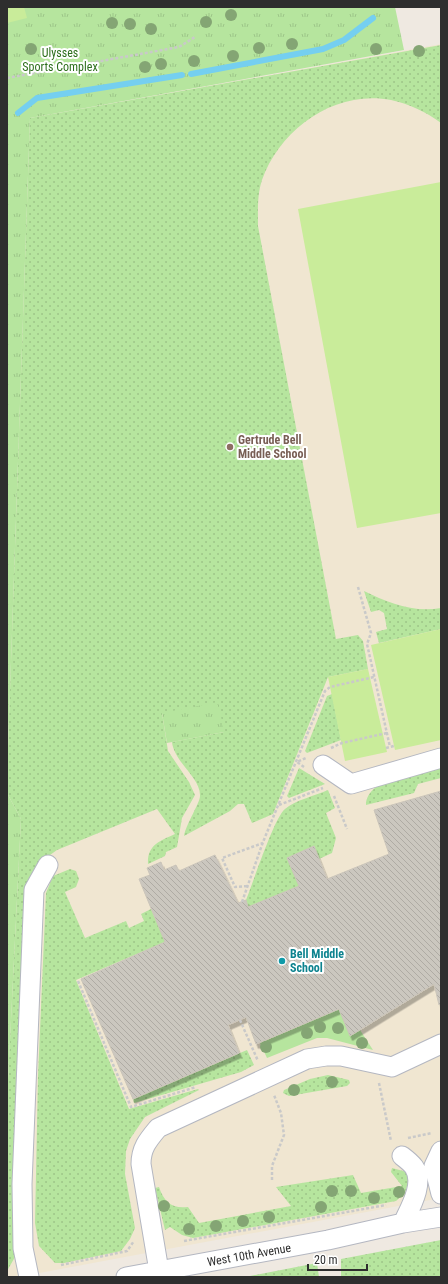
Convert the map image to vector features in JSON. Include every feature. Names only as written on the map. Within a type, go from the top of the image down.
[{"type":"street","points":[[323,764],[351,784],[441,758]]},
{"type":"street","points":[[29,1277],[23,1248],[22,1184],[33,898],[34,890],[48,865]]},
{"type":"street","points":[[160,1274],[141,1159],[141,1154],[145,1144],[158,1128],[307,1059],[326,1056],[341,1056],[392,1066],[441,1044]]},
{"type":"street","points":[[402,1145],[414,1167],[417,1182],[416,1194],[403,1223]]},
{"type":"street","points":[[441,1151],[434,1166],[441,1194]]},
{"type":"street","name":"West 10th Avenue","points":[[126,1277],[160,1274],[328,1240],[403,1223],[441,1217]]},
{"type":"path","points":[[7,78],[179,47],[195,37]]},
{"type":"path","points":[[358,587],[371,633],[367,644],[390,747]]},
{"type":"path","points":[[242,902],[263,842],[325,691],[330,687],[374,678]]},
{"type":"path","points":[[342,743],[387,733]]},
{"type":"path","points":[[386,748],[394,746]]},
{"type":"path","points":[[279,805],[345,780]]},
{"type":"path","points":[[247,886],[235,887],[222,858],[263,842]]},
{"type":"path","points":[[78,981],[131,1107],[203,1085]]},
{"type":"path","points":[[381,1064],[378,1079],[391,1141],[402,1145],[434,1133]]},
{"type":"path","points":[[184,1241],[391,1204]]},
{"type":"path","points":[[61,1265],[127,1251]]},
{"type":"shaded area","name":"Gertrude Bell Middle School","points":[[441,44],[441,1198],[18,1277],[7,1277],[7,1100],[21,819],[7,793],[7,776],[30,118]]},
{"type":"green space","name":"Ulysses Sports Complex","points":[[7,7],[395,7],[404,50],[30,118],[7,776]]},
{"type":"green space","points":[[7,7],[24,7],[27,18],[7,23]]},
{"type":"green space","points":[[441,45],[441,123],[418,109],[391,100],[370,98],[350,101],[330,107],[312,117],[296,129],[282,144],[270,161],[260,186],[258,226],[336,639],[358,635],[363,641],[368,669],[328,677],[273,814],[252,823],[244,804],[238,804],[230,811],[184,836],[200,796],[196,783],[177,756],[172,742],[224,732],[162,713],[168,751],[189,782],[195,795],[182,818],[177,847],[166,852],[165,856],[148,864],[148,858],[152,848],[156,844],[175,834],[157,809],[57,850],[36,865],[38,867],[15,1257],[7,1271],[7,1100],[21,819],[7,793],[7,776],[30,118]]},
{"type":"green space","points":[[441,182],[441,513],[357,528],[298,209]]},
{"type":"green space","points":[[364,591],[401,606],[421,609],[441,608],[441,629],[379,643],[376,632],[387,629],[384,613],[379,610],[371,612]]},
{"type":"green space","points":[[441,629],[441,740],[395,750],[371,645]]},
{"type":"green space","points":[[368,669],[387,752],[345,761],[328,677]]},
{"type":"green space","points":[[332,694],[341,740],[307,753],[305,751],[327,696]]},
{"type":"green space","points":[[218,702],[224,732],[167,743],[162,713]]},
{"type":"green space","points":[[441,767],[441,778],[418,784],[414,793],[366,805],[369,796],[375,788],[384,782],[408,774]]},
{"type":"green space","points":[[299,768],[325,784],[289,798],[287,796]]},
{"type":"green space","points":[[328,790],[335,808],[326,813],[336,838],[332,853],[319,859],[314,846],[287,858],[299,886],[248,907],[246,900],[280,815],[285,809],[294,803]]},
{"type":"green space","points":[[7,793],[21,819],[7,1100]]},
{"type":"green space","points":[[70,869],[76,871],[79,879],[76,887],[65,892],[85,938],[126,921],[129,928],[144,921],[141,914],[151,909],[165,942],[76,980],[129,1109],[198,1089],[199,1090],[145,1117],[130,1139],[126,1151],[125,1174],[135,1228],[130,1239],[121,1251],[64,1263],[55,1263],[39,1246],[35,1223],[38,1076],[46,893],[53,876]]},
{"type":"green space","points":[[339,1009],[350,1036],[360,1030],[373,1050],[327,1038],[317,1038],[267,1058],[260,1043]]},
{"type":"green space","points":[[247,1050],[254,1065],[241,1072],[134,1103],[133,1099]]},
{"type":"green space","points":[[328,1075],[349,1080],[350,1083],[347,1086],[289,1096],[283,1093],[284,1090],[310,1079]]},
{"type":"green space","points":[[392,1168],[407,1172],[412,1186],[407,1186],[405,1193],[396,1201],[193,1238],[182,1235],[170,1227],[165,1230],[155,1188],[159,1187],[163,1197],[173,1206],[188,1207],[199,1223],[291,1206],[276,1187],[353,1175],[361,1193],[402,1186],[391,1172]]},
{"type":"green space","points":[[441,1240],[441,1277],[341,1277],[341,1259]]},
{"type":"green space","points":[[317,1263],[319,1277],[245,1277]]},
{"type":"building","name":"Bell Middle School","points":[[441,791],[441,1003],[439,1005],[434,984],[350,1036],[339,1009],[256,1044],[246,1017],[228,1025],[239,1053],[133,1099],[81,979],[165,942],[139,879],[150,875],[147,868],[161,862],[164,870],[176,865],[179,871],[215,855],[238,903],[246,900],[248,907],[299,886],[287,858],[314,846],[327,879],[389,854],[374,810]]},
{"type":"waterway","points":[[191,74],[323,49],[344,40],[373,18]]},
{"type":"waterway","points":[[18,113],[37,98],[182,75]]},
{"type":"place","name":"Gertrude Bell Middle School","points":[[230,447]]},
{"type":"place","name":"Bell Middle School","points":[[282,961]]}]
